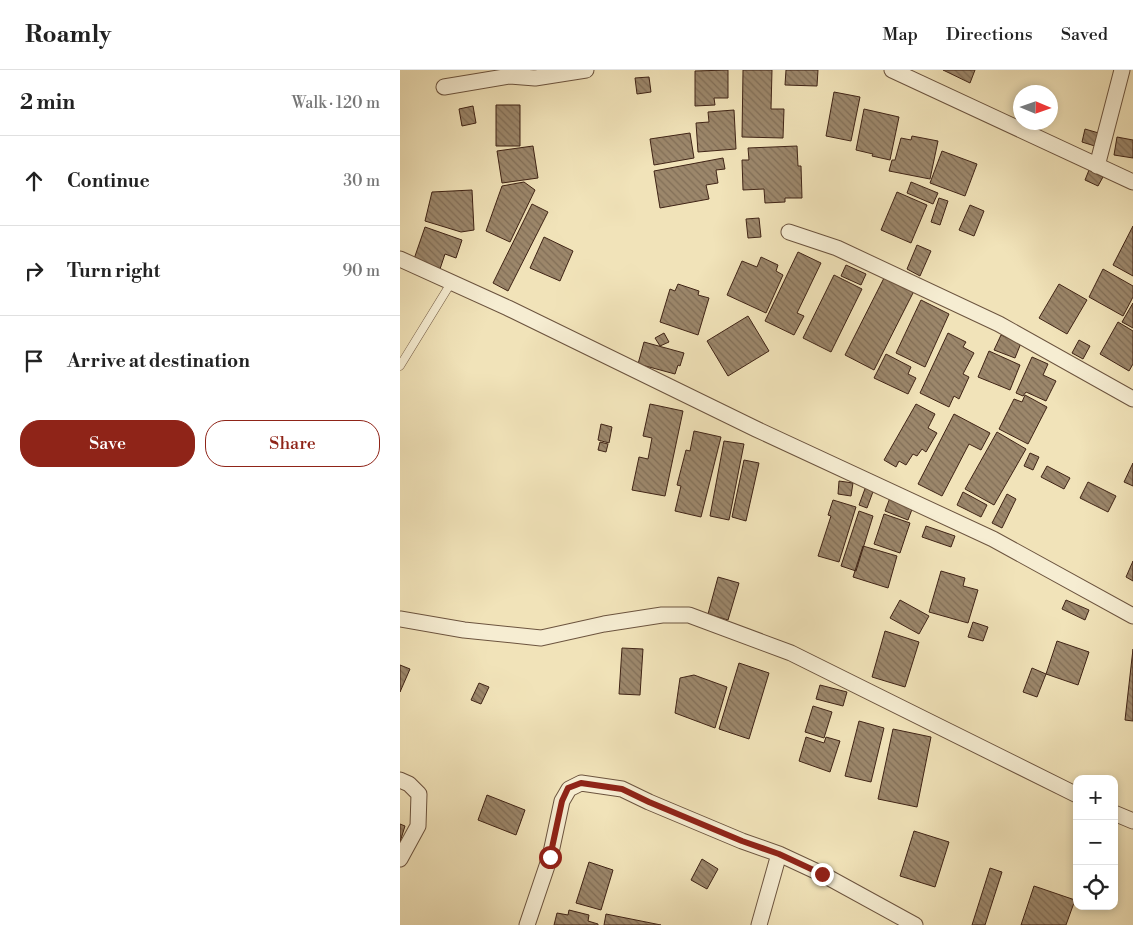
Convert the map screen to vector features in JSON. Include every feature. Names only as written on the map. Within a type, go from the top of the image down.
[{"type":"street","points":[[444,87],[510,76],[535,78],[586,70]]},
{"type":"street","points":[[892,70],[1133,182]]},
{"type":"street","points":[[1097,166],[1122,70]]},
{"type":"street","points":[[789,232],[837,248],[999,324],[1133,398]]},
{"type":"street","points":[[400,259],[508,308],[756,429],[993,539],[1133,616]]},
{"type":"street","points":[[400,619],[464,630],[540,638],[604,624],[662,615],[688,615],[791,653],[1073,793]]},
{"type":"street","points":[[400,780],[409,784],[419,794],[420,806],[418,826],[400,860]]},
{"type":"street","points":[[527,925],[550,857],[562,801],[568,788],[581,783],[622,789],[742,841],[779,854],[822,874],[915,925]]},
{"type":"street","points":[[1118,815],[1133,821]]},
{"type":"street","points":[[758,925],[779,854]]},
{"type":"lane","points":[[400,366],[450,283]]},
{"type":"building","points":[[728,70],[728,98],[714,98],[715,105],[695,106],[695,71]]},
{"type":"building","points":[[743,70],[772,70],[771,109],[784,109],[783,138],[742,137]]},
{"type":"building","points":[[786,70],[818,70],[817,86],[785,85]]},
{"type":"building","points":[[943,70],[975,70],[970,83]]},
{"type":"building","points":[[649,77],[651,92],[637,94],[635,78]]},
{"type":"building","points":[[834,92],[860,97],[851,141],[826,136]]},
{"type":"building","points":[[496,105],[520,105],[520,146],[496,146]]},
{"type":"building","points":[[473,106],[476,123],[462,126],[459,109]]},
{"type":"building","points":[[864,109],[899,117],[890,160],[856,150]]},
{"type":"building","points":[[734,110],[736,149],[698,152],[696,123],[709,122],[708,112]]},
{"type":"building","points":[[1085,129],[1102,134],[1098,147],[1082,142]]},
{"type":"building","points":[[690,133],[694,158],[654,165],[650,139]]},
{"type":"building","points":[[912,136],[938,141],[930,179],[889,171],[892,160],[895,160],[901,138],[911,140]]},
{"type":"building","points":[[1117,137],[1133,140],[1133,158],[1114,155]]},
{"type":"building","points":[[533,146],[538,178],[502,183],[497,151]]},
{"type":"building","points":[[797,146],[798,166],[801,166],[802,198],[785,198],[785,202],[765,203],[764,189],[743,190],[742,160],[749,160],[748,148]]},
{"type":"building","points":[[942,151],[977,164],[965,196],[930,183]]},
{"type":"building","points":[[723,158],[725,169],[716,170],[718,183],[706,185],[709,199],[660,208],[654,171]]},
{"type":"building","points":[[1089,170],[1103,177],[1098,186],[1085,180]]},
{"type":"building","points":[[524,182],[535,190],[510,242],[486,231],[502,186]]},
{"type":"building","points":[[911,182],[938,193],[933,204],[907,193]]},
{"type":"building","points":[[472,190],[474,230],[461,232],[425,221],[432,192]]},
{"type":"building","points":[[897,192],[927,205],[911,243],[881,230]]},
{"type":"building","points":[[939,198],[948,201],[940,225],[931,222]]},
{"type":"building","points":[[532,204],[548,212],[508,291],[493,283]]},
{"type":"building","points":[[970,205],[984,211],[974,236],[959,230]]},
{"type":"building","points":[[759,218],[761,237],[748,238],[746,219]]},
{"type":"building","points":[[1133,226],[1133,276],[1113,265]]},
{"type":"building","points":[[425,227],[462,240],[456,258],[445,254],[440,269],[414,259]]},
{"type":"building","points":[[544,237],[573,251],[560,281],[530,268]]},
{"type":"building","points":[[917,245],[931,251],[920,276],[907,269]]},
{"type":"building","points":[[798,252],[821,263],[797,313],[804,316],[794,335],[765,321]]},
{"type":"building","points":[[761,257],[778,265],[776,271],[783,275],[766,313],[727,295],[742,261],[757,267]]},
{"type":"building","points":[[846,265],[866,274],[861,285],[841,276]]},
{"type":"building","points":[[1103,269],[1133,286],[1133,297],[1123,316],[1089,297]]},
{"type":"building","points":[[834,275],[862,289],[831,352],[803,338]]},
{"type":"building","points":[[885,276],[914,291],[874,370],[845,355]]},
{"type":"building","points":[[678,284],[699,291],[698,295],[709,298],[698,335],[660,322],[670,289],[675,291]]},
{"type":"building","points":[[1059,284],[1087,300],[1067,334],[1039,318]]},
{"type":"building","points":[[921,300],[949,314],[925,367],[896,353]]},
{"type":"building","points":[[1133,303],[1133,328],[1122,322]]},
{"type":"building","points":[[748,316],[769,351],[728,376],[707,341]]},
{"type":"building","points":[[1118,322],[1133,331],[1133,364],[1129,371],[1100,354]]},
{"type":"building","points":[[664,333],[669,342],[660,346],[655,338]]},
{"type":"building","points":[[948,333],[966,342],[963,347],[974,353],[963,374],[969,377],[959,399],[954,396],[949,407],[920,393]]},
{"type":"building","points":[[1001,335],[1021,343],[1015,358],[994,350]]},
{"type":"building","points":[[1079,340],[1090,346],[1083,359],[1072,353]]},
{"type":"building","points":[[644,342],[684,353],[675,374],[638,364]]},
{"type":"building","points":[[989,351],[1020,365],[1010,390],[978,377]]},
{"type":"building","points":[[886,354],[911,367],[908,374],[916,378],[908,394],[874,378]]},
{"type":"building","points":[[1032,357],[1048,364],[1043,375],[1056,381],[1046,401],[1026,392],[1023,396],[1016,393]]},
{"type":"building","points":[[1025,395],[1047,407],[1028,444],[999,429],[1014,399],[1022,402]]},
{"type":"building","points":[[650,404],[683,411],[665,496],[632,490],[639,457],[648,459],[652,438],[643,436]]},
{"type":"building","points":[[916,404],[935,414],[928,428],[937,433],[926,452],[922,449],[917,456],[913,454],[906,465],[899,461],[896,467],[884,460]]},
{"type":"building","points":[[954,414],[990,433],[981,450],[969,444],[942,496],[918,484]]},
{"type":"building","points":[[601,424],[612,427],[609,443],[598,440]]},
{"type":"building","points":[[694,431],[721,437],[701,517],[675,511],[681,486],[677,485],[686,450],[690,451]]},
{"type":"building","points":[[997,432],[1026,449],[994,505],[965,489]]},
{"type":"building","points":[[724,441],[744,444],[729,520],[710,516]]},
{"type":"building","points":[[600,442],[608,444],[606,452],[598,450]]},
{"type":"building","points":[[1030,453],[1039,457],[1033,470],[1024,466]]},
{"type":"building","points":[[744,460],[759,463],[746,521],[732,517]]},
{"type":"building","points":[[1133,463],[1133,486],[1124,482]]},
{"type":"building","points":[[1047,466],[1070,478],[1064,489],[1041,477]]},
{"type":"building","points":[[839,481],[853,483],[851,496],[838,494]]},
{"type":"building","points":[[1088,482],[1116,496],[1108,512],[1080,498]]},
{"type":"building","points":[[866,486],[874,489],[867,508],[859,505]]},
{"type":"building","points":[[963,492],[987,505],[981,517],[957,505]]},
{"type":"building","points":[[1007,494],[1016,499],[1002,528],[992,523]]},
{"type":"building","points":[[891,495],[914,504],[908,520],[885,511]]},
{"type":"building","points":[[833,500],[856,507],[839,562],[818,556],[831,516],[828,515]]},
{"type":"building","points":[[859,511],[873,516],[856,571],[841,566]]},
{"type":"building","points":[[884,514],[910,523],[900,553],[874,544]]},
{"type":"building","points":[[926,526],[955,536],[951,547],[922,537]]},
{"type":"building","points":[[863,546],[897,556],[888,588],[853,577]]},
{"type":"building","points":[[1133,561],[1133,581],[1126,577]]},
{"type":"building","points":[[941,571],[965,578],[963,586],[978,590],[968,623],[929,612]]},
{"type":"building","points":[[718,577],[739,583],[728,620],[708,614]]},
{"type":"building","points":[[900,600],[929,616],[919,634],[890,618]]},
{"type":"building","points":[[1066,600],[1089,610],[1085,620],[1062,609]]},
{"type":"building","points":[[973,622],[988,627],[983,641],[968,637]]},
{"type":"building","points":[[885,631],[919,642],[905,687],[872,677]]},
{"type":"building","points":[[1057,641],[1089,652],[1078,685],[1046,674]]},
{"type":"building","points":[[622,648],[643,649],[640,695],[619,694]]},
{"type":"building","points":[[1133,649],[1133,721],[1125,720]]},
{"type":"building","points":[[739,663],[769,673],[749,739],[719,729]]},
{"type":"building","points":[[400,665],[410,669],[400,692]]},
{"type":"building","points":[[1032,668],[1046,674],[1037,697],[1023,692]]},
{"type":"building","points":[[694,675],[727,687],[715,728],[675,713],[680,678]]},
{"type":"building","points":[[479,683],[489,687],[481,704],[471,700]]},
{"type":"building","points":[[820,685],[847,692],[843,706],[816,699]]},
{"type":"building","points":[[813,706],[832,712],[824,738],[805,732]]},
{"type":"building","points":[[859,721],[884,728],[871,782],[845,776]]},
{"type":"building","points":[[893,729],[931,737],[917,807],[878,799]]},
{"type":"building","points":[[806,737],[824,743],[826,737],[840,741],[830,772],[799,761]]},
{"type":"building","points":[[487,795],[525,810],[516,835],[478,820]]},
{"type":"building","points":[[400,824],[405,826],[400,842]]},
{"type":"building","points":[[914,831],[949,842],[935,887],[900,876]]},
{"type":"building","points":[[702,859],[718,869],[707,889],[691,880]]},
{"type":"building","points":[[589,862],[613,870],[601,910],[576,903]]},
{"type":"building","points":[[990,868],[1002,872],[985,925],[972,925]]},
{"type":"building","points":[[1034,886],[1073,899],[1073,906],[1066,925],[1021,925]]},
{"type":"building","points":[[569,910],[589,915],[588,921],[598,925],[554,925],[557,913],[568,915]]},
{"type":"building","points":[[606,914],[661,925],[604,925]]},
{"type":"route","points":[[550,857],[562,801],[568,788],[581,783],[622,789],[742,841],[779,854],[822,874]]}]
